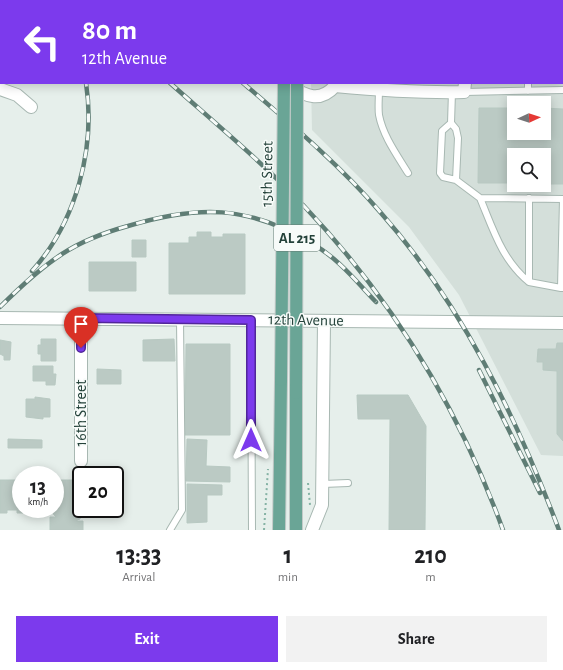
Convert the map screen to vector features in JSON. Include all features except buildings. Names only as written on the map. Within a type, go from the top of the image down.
[{"type":"main road","name":"15th Street","points":[[280,530],[284,84]]},
{"type":"main road","name":"15th Street","points":[[296,530],[298,84]]},
{"type":"street","points":[[286,84],[304,94],[311,96],[320,96],[329,93],[335,84],[379,90],[434,87],[452,92],[464,87]]},
{"type":"street","points":[[0,89],[17,95],[31,107]]},
{"type":"street","name":"12th Avenue","points":[[0,318],[563,323]]},
{"type":"street","name":"16th Street","points":[[81,318],[81,460]]},
{"type":"street","points":[[312,530],[322,505],[324,321]]},
{"type":"lane","points":[[528,84],[528,91]]},
{"type":"lane","points":[[464,87],[528,91],[563,90]]},
{"type":"lane","points":[[379,90],[379,114],[383,127],[389,141],[408,173]]},
{"type":"lane","points":[[452,92],[451,123],[456,129],[458,138],[456,180]]},
{"type":"lane","points":[[451,123],[442,131],[440,173],[444,177],[456,180],[480,198],[504,254],[516,272],[529,282],[562,288],[563,199],[480,198]]},
{"type":"lane","points":[[529,282],[530,198]]},
{"type":"lane","points":[[170,530],[182,510],[180,319]]},
{"type":"lane","points":[[251,320],[252,530]]},
{"type":"lane","points":[[323,484],[348,483]]},
{"type":"shaded area","points":[[311,84],[563,84],[563,456],[541,455],[459,295],[409,227],[312,130]]},
{"type":"railway","points":[[32,271],[47,252],[60,230],[71,207],[79,183],[85,158],[88,133],[86,84]]},
{"type":"railway","points":[[171,84],[272,174],[304,206],[366,279],[394,317],[444,399],[466,441],[503,530]]},
{"type":"railway","points":[[244,84],[315,145],[349,178],[410,248],[437,285],[462,324],[505,404],[524,445],[559,530]]},
{"type":"railway","points":[[0,307],[45,266],[70,249],[94,237],[153,219],[177,214],[200,212],[222,212],[244,215],[266,221],[288,230],[311,243],[338,262],[376,302]]},
{"type":"railway","points":[[479,370],[540,493]]},
{"type":"route","points":[[81,348],[81,318],[251,320],[251,440]]}]
